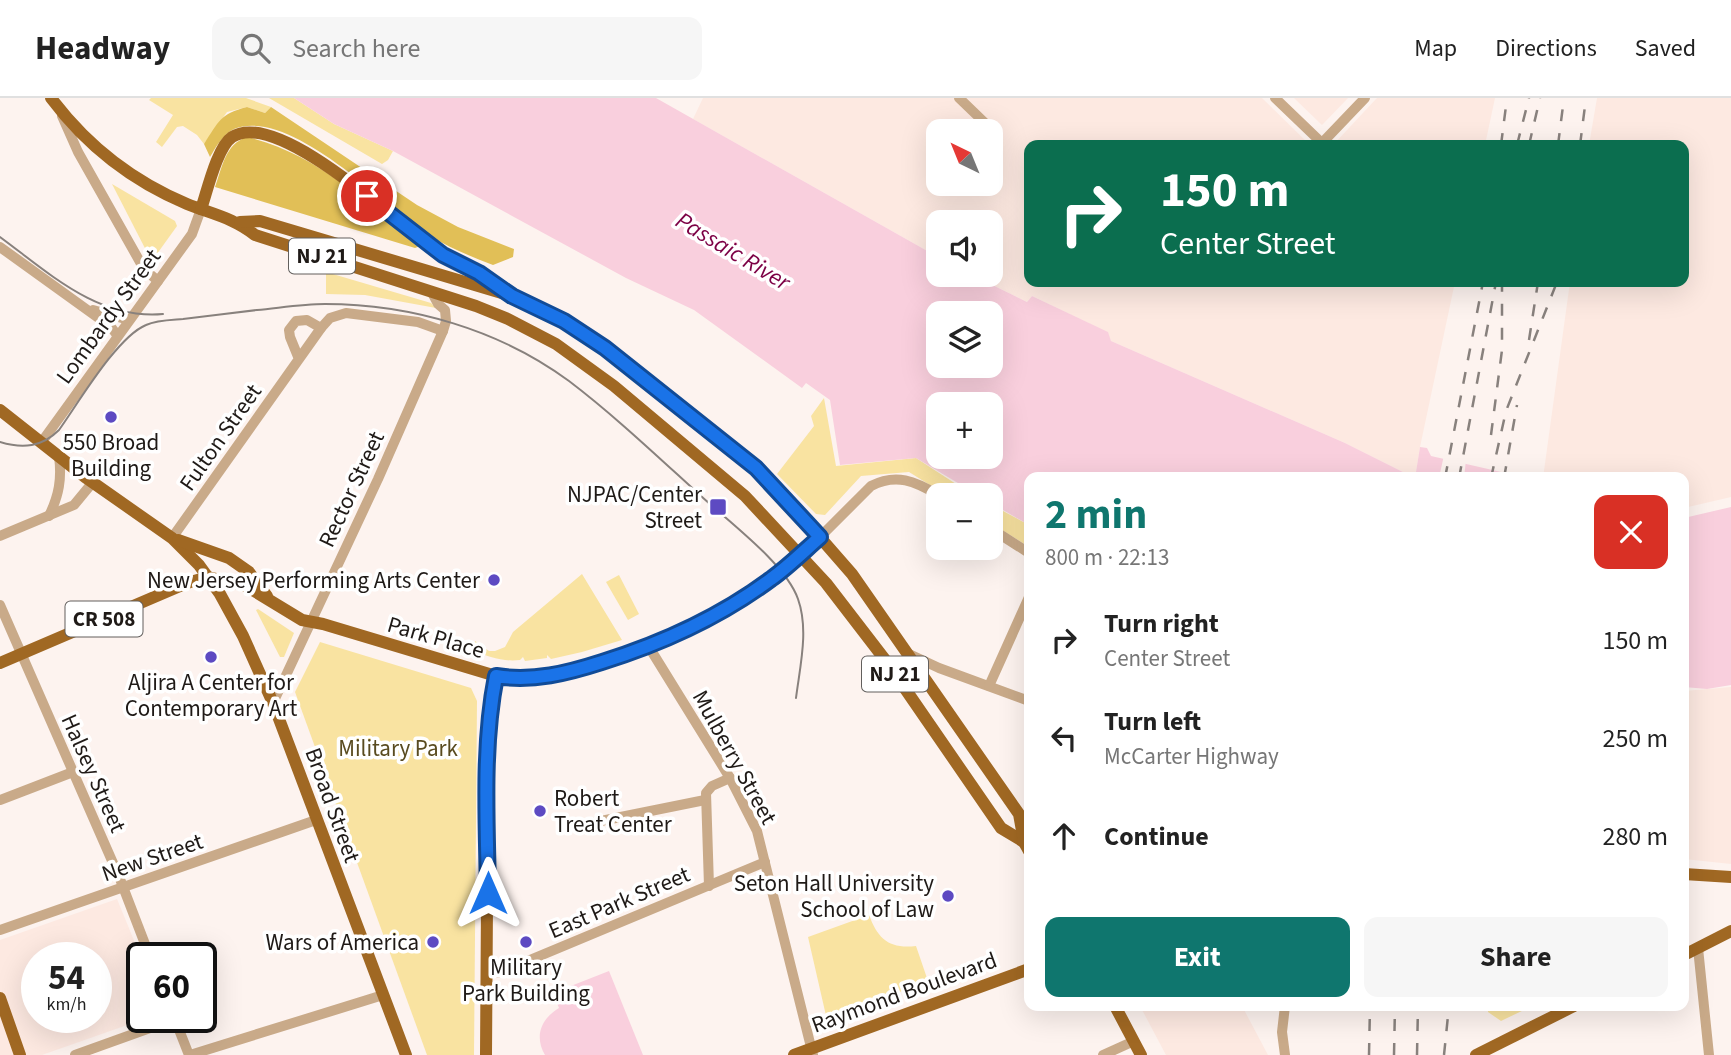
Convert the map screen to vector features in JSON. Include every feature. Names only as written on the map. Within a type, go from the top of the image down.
[{"type":"main road","name":"NJ 21","points":[[54,102],[77,129],[116,165],[164,194],[240,222],[260,221],[512,296],[605,348],[756,468],[852,574],[1019,814],[1024,835]]},
{"type":"main road","points":[[201,209],[226,143],[239,133],[260,133],[325,162],[430,246],[479,273],[512,296]]},
{"type":"main road","name":"NJ 21","points":[[240,222],[255,235],[431,291],[508,319],[556,344],[584,363],[733,485],[800,554],[878,651],[1001,828],[1024,845]]},
{"type":"main road","points":[[0,410],[93,482],[172,538],[229,558],[249,572],[272,601]]},
{"type":"main road","points":[[496,676],[518,678],[553,675],[649,647],[731,606],[770,580],[820,537]]},
{"type":"main road","name":"Broad Street","points":[[172,538],[208,577],[243,636],[273,703],[406,1055]]},
{"type":"main road","name":"Park Place","points":[[208,577],[246,586],[298,619],[496,676],[489,733],[485,1055]]},
{"type":"main road","name":"CR 508","points":[[0,663],[187,583],[208,577]]},
{"type":"main road","points":[[1689,874],[1731,877]]},
{"type":"main road","points":[[1689,952],[1731,930]]},
{"type":"main road","name":"Raymond Boulevard","points":[[794,1055],[812,1052],[1024,970]]},
{"type":"main road","points":[[0,998],[20,1055]]},
{"type":"main road","points":[[1118,1011],[1141,1055]]},
{"type":"main road","points":[[1476,1055],[1564,1011]]},
{"type":"street","points":[[959,98],[981,119]]},
{"type":"street","points":[[1275,98],[1319,140]]},
{"type":"street","points":[[1327,140],[1365,98]]},
{"type":"street","points":[[54,102],[78,152],[144,269],[158,281]]},
{"type":"street","name":"Lombardy Street","points":[[41,443],[192,234],[201,209]]},
{"type":"street","points":[[0,247],[87,308],[117,335]]},
{"type":"street","points":[[299,359],[290,337],[291,325],[296,321],[307,320],[321,328],[330,318],[346,313],[418,322],[443,331],[445,310],[431,291]]},
{"type":"street","points":[[87,308],[129,320]]},
{"type":"street","name":"Fulton Street","points":[[172,538],[321,328]]},
{"type":"street","name":"Rector Street","points":[[273,703],[378,479],[443,331]]},
{"type":"street","points":[[49,516],[60,489],[59,456]]},
{"type":"street","points":[[820,537],[871,486],[881,481],[891,479],[913,482],[926,489]]},
{"type":"street","points":[[0,536],[74,505],[93,482]]},
{"type":"street","points":[[1003,536],[1024,550]]},
{"type":"street","name":"Halsey Street","points":[[0,606],[123,887],[144,942]]},
{"type":"street","points":[[989,686],[1024,608]]},
{"type":"street","name":"Mulberry Street","points":[[649,647],[730,778],[757,831],[812,1052]]},
{"type":"street","points":[[909,654],[1024,699]]},
{"type":"street","points":[[0,800],[73,772]]},
{"type":"street","points":[[709,886],[705,800],[709,788],[730,778]]},
{"type":"street","points":[[586,824],[705,800]]},
{"type":"street","name":"New Street","points":[[0,930],[316,820]]},
{"type":"street","name":"East Park Street","points":[[487,973],[501,972],[765,862]]},
{"type":"street","points":[[1698,948],[1709,1055]]},
{"type":"street","points":[[180,1033],[190,1055],[383,995]]},
{"type":"street","points":[[1284,1011],[1282,1031],[1285,1055]]},
{"type":"street","points":[[75,1055],[134,1033]]},
{"type":"street","points":[[1102,1055],[1134,1041]]},
{"type":"shaded area","points":[[703,98],[1262,98],[1305,140],[1024,140],[1024,287],[1454,287],[1416,472],[1403,472],[1345,443],[1111,341],[1107,332],[1032,296],[1027,302],[996,287],[1003,287],[1003,210],[926,210],[926,250],[693,119]]},
{"type":"shaded area","points":[[1294,98],[1348,98],[1322,125]]},
{"type":"shaded area","points":[[1377,98],[1495,98],[1486,140],[1338,140]]},
{"type":"shaded area","points":[[1597,98],[1731,98],[1731,497],[1689,507],[1689,472],[1544,472],[1569,287],[1689,287],[1689,140],[1590,140]]},
{"type":"shaded area","points":[[247,107],[265,113],[271,107],[417,205],[458,227],[514,249],[513,257],[493,265],[430,236],[337,163],[282,132],[257,126],[234,129],[223,137],[210,157],[204,144],[217,124],[231,112]]},
{"type":"shaded area","points":[[247,137],[296,155],[318,167],[420,246],[415,248],[215,187],[229,151]]},
{"type":"shaded area","points":[[1731,687],[1731,864],[1689,860],[1689,691]]},
{"type":"shaded area","points":[[117,899],[135,942],[126,942],[126,1025],[112,1030],[112,942],[21,942],[21,1033],[105,1033],[42,1055],[0,1055],[0,940]]},
{"type":"shaded area","points":[[1143,1011],[1245,1011],[1268,1055],[1166,1055]]},
{"type":"green space","points":[[246,98],[271,107],[265,113],[247,107],[227,112],[204,144],[197,135],[183,126],[177,127],[162,147],[156,142],[173,115],[149,100]]},
{"type":"green space","points":[[269,98],[294,98],[334,124],[393,151],[382,164]]},
{"type":"green space","points":[[112,184],[175,221],[177,226],[154,258],[150,258]]},
{"type":"green space","points":[[326,272],[431,303],[436,308],[365,295],[326,294]]},
{"type":"green space","points":[[824,398],[836,466],[916,458],[926,464],[926,469],[933,469],[955,483],[927,483],[909,472],[861,476],[825,515],[816,514],[777,474],[814,426],[811,416]]},
{"type":"green space","points":[[1003,511],[1024,522],[1024,544],[1003,531]]},
{"type":"green space","points":[[582,574],[622,640],[551,659],[547,655],[547,658],[525,661],[523,657],[520,660],[502,660],[472,650],[475,641],[489,651],[505,647],[513,632]]},
{"type":"green space","points":[[619,575],[639,614],[628,620],[606,582]]},
{"type":"green space","points":[[256,610],[294,633],[284,657],[280,657]]},
{"type":"green space","name":"Military Park","points":[[320,642],[471,688],[477,701],[474,1055],[427,1055],[295,692]]},
{"type":"green space","points":[[869,915],[876,930],[886,941],[899,946],[916,946],[928,981],[827,1020],[808,937]]},
{"type":"green space","points":[[1488,1011],[1522,1011],[1501,1021]]},
{"type":"water","name":"Passaic River","points":[[294,98],[656,98],[926,250],[926,287],[996,287],[1027,302],[1032,296],[1108,332],[1111,341],[1345,443],[1403,472],[1024,472],[1024,522],[1003,510],[1003,483],[958,483],[934,469],[1003,469],[1003,392],[926,392],[926,464],[916,458],[840,465],[830,400],[806,383],[802,388],[694,310],[626,278],[393,151],[334,124]]},
{"type":"water","points":[[1420,447],[1427,448],[1431,456],[1501,472],[1416,472]]},
{"type":"water","points":[[1731,507],[1731,685],[1707,689],[1689,687],[1689,517]]},
{"type":"water","points":[[609,971],[643,1055],[545,1055],[540,1041],[541,1029],[548,1017],[559,1008],[553,993]]},
{"type":"pier","points":[[1444,455],[1466,460],[1465,472],[1440,472]]},
{"type":"tram line","points":[[0,237],[56,279],[96,302],[139,314],[163,314]]},
{"type":"tram line","points":[[0,442],[24,446],[53,436],[111,356],[135,332],[155,322],[325,304],[390,309],[453,323],[514,347],[569,381],[741,531],[782,572],[798,599],[803,623],[803,648],[796,698]]},
{"type":"railway","points":[[1502,140],[1507,98]]},
{"type":"railway","points":[[1518,140],[1529,98]]},
{"type":"railway","points":[[1530,140],[1540,98]]},
{"type":"railway","points":[[1559,140],[1564,98]]},
{"type":"railway","points":[[1581,140],[1586,98]]},
{"type":"railway","points":[[1446,472],[1482,287]]},
{"type":"railway","points":[[1460,472],[1495,287]]},
{"type":"railway","points":[[1491,435],[1502,350],[1502,287]]},
{"type":"railway","points":[[1529,340],[1537,287]]},
{"type":"railway","points":[[1492,472],[1506,411],[1555,287]]},
{"type":"railway","points":[[1505,472],[1517,405]]},
{"type":"railway","points":[[1369,1055],[1370,1011]]},
{"type":"railway","points":[[1394,1055],[1395,1011]]},
{"type":"railway","points":[[1417,1055],[1418,1011]]},
{"type":"railway","points":[[1444,1055],[1448,1011]]},
{"type":"place","name":"550 Broad Building","points":[[111,417]]},
{"type":"place","name":"NJPAC/Center Street","points":[[718,507]]},
{"type":"place","name":"New Jersey Performing Arts Center","points":[[494,580]]},
{"type":"place","name":"Aljira A Center for Contemporary Art","points":[[211,657]]},
{"type":"place","name":"Robert Treat Center","points":[[540,811]]},
{"type":"place","name":"Seton Hall University School of Law","points":[[948,896]]},
{"type":"place","name":"Wars of America","points":[[433,942]]},
{"type":"place","name":"Military Park Building","points":[[526,942]]},
{"type":"route","points":[[367,196],[443,255],[479,273],[512,296],[564,321],[605,348],[756,468],[820,537],[776,576],[739,601],[669,638],[630,654],[584,668],[541,677],[496,676],[488,752],[488,893]]}]
